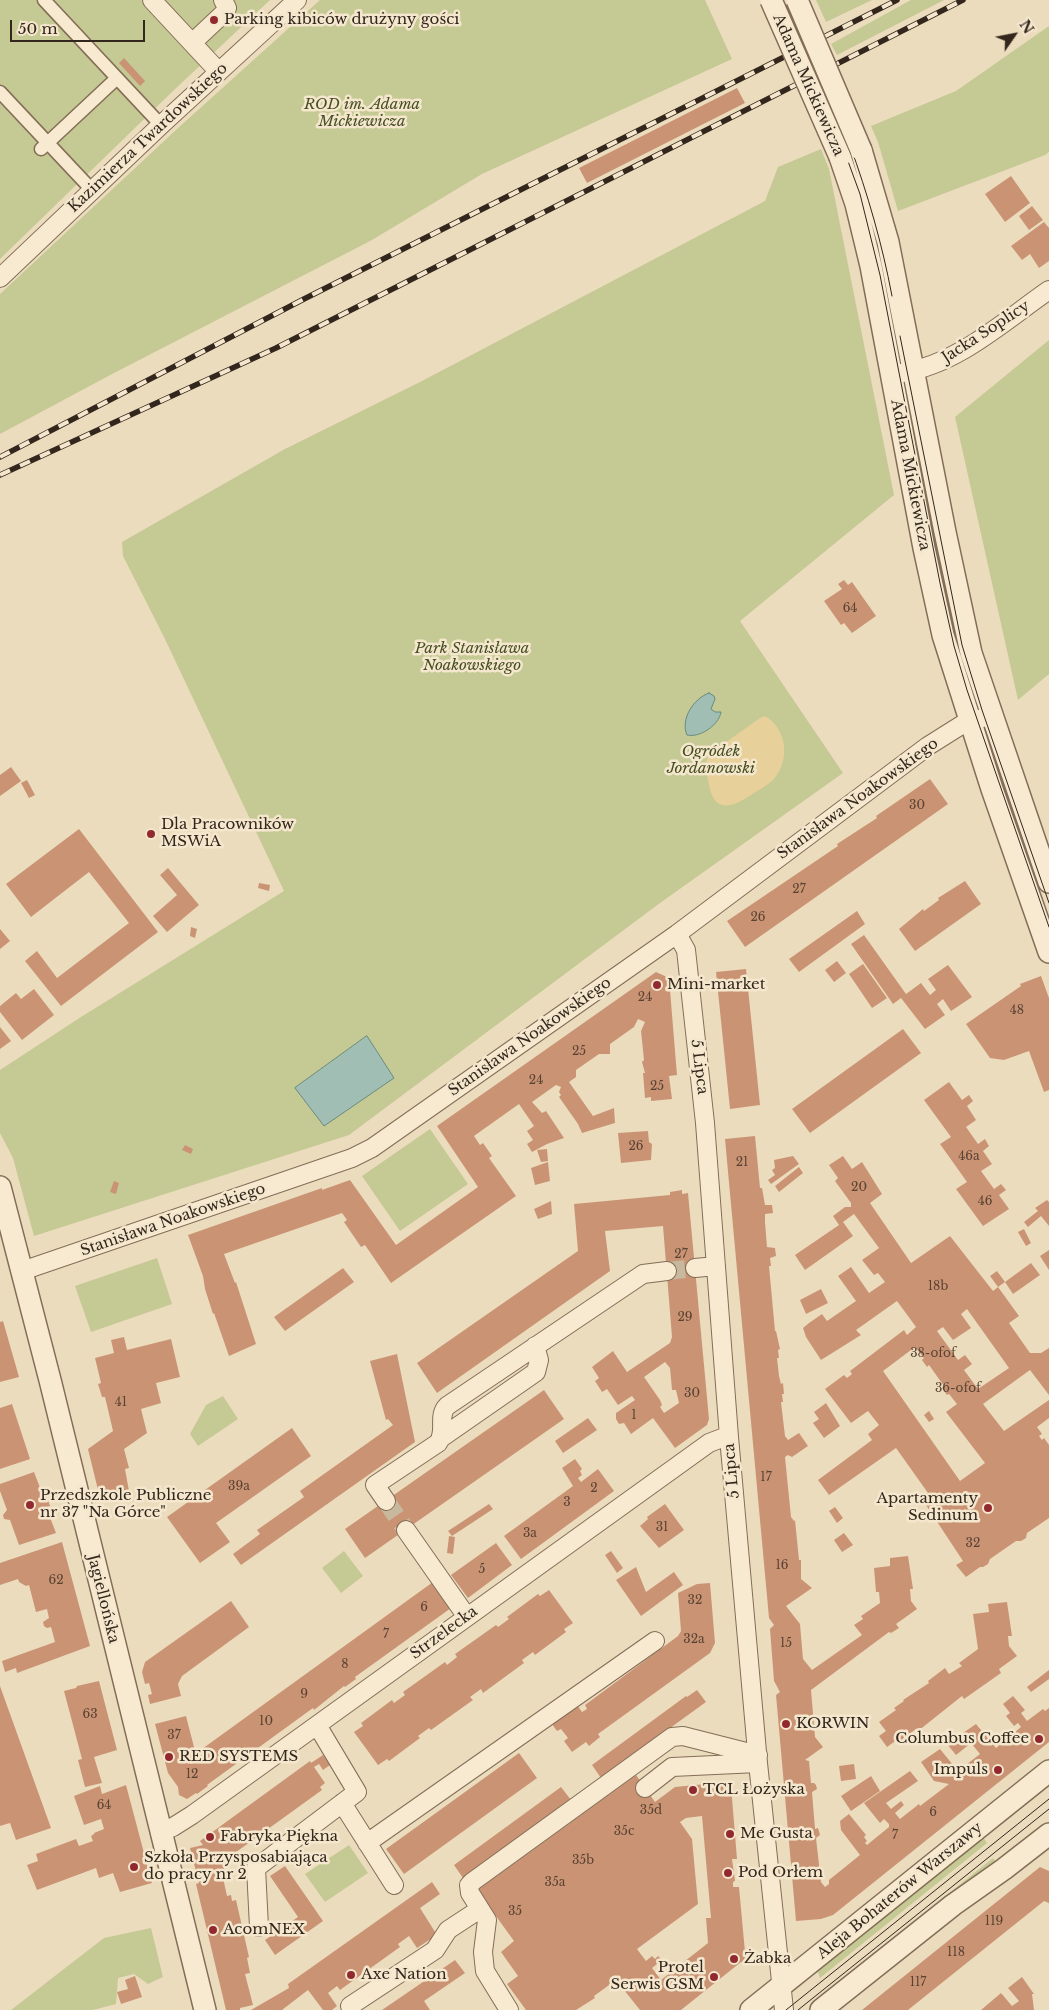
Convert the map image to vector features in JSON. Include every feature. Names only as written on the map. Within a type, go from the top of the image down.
[{"type":"street","points":[[44,0],[161,125]]},
{"type":"street","points":[[152,0],[196,39],[223,68]]},
{"type":"street","points":[[196,39],[225,12],[227,8],[223,0]]},
{"type":"street","name":"Kazimierza Twardowskiego","points":[[0,278],[161,125],[297,0]]},
{"type":"street","name":"Adama Mickiewicza","points":[[771,0],[840,157],[867,245],[937,610],[970,722],[1049,952]]},
{"type":"street","name":"Adama Mickiewicza","points":[[797,0],[861,150],[888,242],[964,623],[977,672],[1049,882]]},
{"type":"street","points":[[44,146],[117,78]]},
{"type":"street","points":[[0,92],[44,146],[92,190]]},
{"type":"street","name":"Jacka Soplicy","points":[[891,375],[914,371],[943,362],[963,351],[1049,290]]},
{"type":"street","name":"Stanisława Noakowskiego","points":[[22,1271],[360,1155],[677,934],[907,760],[940,738],[970,722],[992,715]]},
{"type":"street","name":"5 Lipca","points":[[677,934],[686,950],[705,1123],[729,1437],[758,1759],[784,2010]]},
{"type":"street","name":"Jagiellońska","points":[[0,1187],[205,2010]]},
{"type":"street","points":[[695,1268],[716,1266]]},
{"type":"street","points":[[386,1501],[375,1485],[438,1442],[441,1438],[442,1414],[447,1406],[643,1274],[667,1271]]},
{"type":"street","name":"Strzelecka","points":[[160,1832],[177,1825],[709,1443],[729,1437]]},
{"type":"street","points":[[406,1530],[467,1617]]},
{"type":"street","points":[[367,1843],[655,1641]]},
{"type":"street","points":[[259,1928],[256,1868],[358,1792],[317,1725]]},
{"type":"street","points":[[509,2010],[485,1971],[483,1952],[487,1923],[469,1890],[472,1882],[672,1736],[683,1736],[758,1759]]},
{"type":"street","points":[[645,1788],[672,1767],[758,1759]]},
{"type":"street","name":"Aleja Bohaterów Warszawy","points":[[751,2010],[1049,1771]]},
{"type":"street","points":[[342,1803],[394,1885]]},
{"type":"street","points":[[821,2010],[958,1900],[1004,1869],[1049,1834]]},
{"type":"street","points":[[350,2006],[435,1950],[448,1930],[480,1909]]},
{"type":"green space","points":[[0,0],[270,0],[0,259]]},
{"type":"green space","name":"ROD im. Adama Mickiewicza","points":[[320,0],[705,0],[732,59],[482,174],[372,240],[0,434],[0,294],[177,129]]},
{"type":"green space","points":[[816,0],[872,0],[826,22]]},
{"type":"green space","points":[[911,0],[944,0],[837,55],[831,44]]},
{"type":"green space","points":[[1049,26],[1049,152],[898,211],[878,142],[871,126],[956,91]]},
{"type":"green space","name":"Park Stanisława Noakowskiego","points":[[821,149],[829,169],[894,495],[740,621],[843,773],[660,903],[349,1135],[34,1236],[13,1158],[0,1133],[0,1070],[81,1017],[284,891],[164,637],[123,556],[122,542],[285,449],[420,382],[765,201],[778,167]]},
{"type":"green space","points":[[1049,340],[1049,674],[1018,700],[955,417]]},
{"type":"green space","points":[[430,1129],[468,1184],[400,1231],[362,1176]]},
{"type":"green space","points":[[157,1258],[172,1304],[91,1332],[75,1286]]},
{"type":"green space","points":[[223,1396],[238,1419],[198,1446],[190,1434],[206,1405]]},
{"type":"green space","points":[[344,1551],[363,1576],[341,1593],[322,1568]]},
{"type":"green space","points":[[982,1836],[987,1843],[820,1978],[817,1969]]},
{"type":"green space","points":[[349,1845],[368,1873],[325,1902],[305,1874]]},
{"type":"green space","points":[[993,1858],[997,1863],[825,1997],[824,1993]]},
{"type":"green space","points":[[151,1928],[163,1977],[148,1984],[134,1974],[118,1978],[116,2004],[93,2010],[11,2010],[104,1938]]},
{"type":"sand","points":[[765,716],[773,722],[782,737],[784,755],[778,773],[771,782],[738,803],[731,805],[720,804],[715,800],[709,785],[706,766],[708,755]]},
{"type":"water","points":[[709,693],[715,699],[711,709],[715,712],[721,712],[717,722],[703,732],[687,735],[685,722],[690,710],[698,699]]},
{"type":"water","points":[[367,1036],[394,1078],[324,1126],[295,1088]]},
{"type":"building","points":[[124,58],[145,81],[140,86],[119,63]]},
{"type":"building","points":[[737,88],[745,103],[587,183],[579,168]]},
{"type":"building","points":[[1011,176],[1030,203],[1005,222],[985,194]]},
{"type":"building","points":[[1032,206],[1043,220],[1029,230],[1019,216]]},
{"type":"building","points":[[1044,222],[1049,228],[1049,261],[1039,268],[1030,254],[1022,260],[1011,246]]},
{"type":"building","points":[[844,580],[848,585],[852,582],[876,616],[852,633],[844,623],[841,625],[824,601],[842,589],[838,584]]},
{"type":"building","points":[[11,767],[21,781],[0,796],[0,775]]},
{"type":"building","points":[[930,779],[948,804],[745,947],[727,921],[838,846],[837,844],[877,818],[876,816]]},
{"type":"building","points":[[27,780],[35,795],[29,798],[21,783]]},
{"type":"building","points":[[79,829],[158,932],[61,1006],[25,961],[37,951],[57,978],[129,923],[89,872],[31,917],[6,884]]},
{"type":"building","points":[[168,868],[199,905],[167,932],[153,916],[177,895],[160,875]]},
{"type":"building","points":[[965,881],[981,904],[915,951],[899,929],[923,909],[924,911],[939,900],[938,898]]},
{"type":"building","points":[[259,883],[270,885],[269,891],[258,888]]},
{"type":"building","points":[[857,911],[865,924],[799,972],[789,959]]},
{"type":"building","points":[[191,927],[197,929],[195,938],[190,936]]},
{"type":"building","points":[[0,929],[10,941],[0,949]]},
{"type":"building","points":[[864,935],[906,994],[921,983],[930,995],[936,990],[928,979],[948,965],[972,997],[951,1011],[943,999],[937,1004],[945,1015],[925,1029],[901,998],[893,1004],[851,944]]},
{"type":"building","points":[[837,961],[846,973],[834,982],[825,970]]},
{"type":"building","points":[[863,964],[887,998],[872,1008],[849,974]]},
{"type":"building","points":[[746,969],[760,1105],[730,1109],[716,972]]},
{"type":"building","points":[[656,972],[669,978],[677,1075],[669,1076],[672,1099],[651,1101],[651,1097],[645,1098],[641,1031],[645,1022],[638,1019],[634,1027],[610,1044],[610,1054],[599,1054],[576,1070],[576,1077],[569,1082],[593,1116],[614,1108],[615,1123],[582,1133],[559,1097],[561,1095],[559,1092],[561,1087],[556,1085],[532,1102],[542,1113],[546,1111],[564,1138],[532,1152],[527,1144],[533,1140],[527,1131],[534,1126],[519,1104],[474,1136],[480,1145],[483,1143],[492,1156],[489,1158],[516,1196],[391,1283],[365,1245],[361,1247],[344,1222],[347,1220],[342,1213],[224,1254],[236,1282],[256,1344],[229,1356],[213,1314],[203,1276],[188,1235],[350,1180],[396,1245],[478,1187],[437,1126]]},
{"type":"building","points":[[1041,976],[1049,998],[1049,1090],[1044,1092],[1029,1051],[1004,1060],[990,1058],[966,1024],[1021,986],[1020,984]]},
{"type":"building","points":[[34,989],[54,1015],[22,1040],[0,1012],[0,1006],[16,993],[21,999]]},
{"type":"building","points":[[0,1027],[11,1041],[0,1049]]},
{"type":"building","points":[[903,1029],[921,1053],[810,1133],[792,1109]]},
{"type":"building","points":[[949,1082],[962,1100],[969,1095],[973,1101],[967,1106],[976,1120],[966,1127],[978,1144],[985,1139],[989,1146],[983,1151],[992,1164],[981,1171],[994,1189],[1001,1184],[1006,1190],[999,1195],[1009,1209],[983,1226],[956,1189],[967,1182],[940,1144],[951,1137],[924,1100]]},
{"type":"building","points":[[648,1131],[649,1142],[652,1144],[651,1160],[621,1163],[618,1133]]},
{"type":"building","points":[[755,1136],[760,1188],[762,1188],[765,1205],[772,1205],[773,1213],[765,1214],[765,1222],[767,1247],[775,1248],[776,1256],[770,1258],[771,1266],[769,1266],[775,1331],[780,1349],[778,1350],[779,1358],[777,1358],[779,1376],[781,1384],[783,1383],[784,1394],[782,1394],[783,1402],[781,1402],[785,1436],[788,1440],[799,1433],[808,1446],[792,1457],[788,1455],[785,1457],[791,1517],[795,1520],[799,1560],[801,1560],[801,1579],[812,1588],[786,1606],[800,1624],[803,1659],[812,1670],[862,1635],[854,1625],[863,1619],[861,1616],[880,1603],[879,1592],[876,1592],[874,1568],[890,1566],[890,1558],[908,1556],[913,1589],[910,1589],[911,1601],[917,1609],[896,1624],[899,1628],[891,1633],[889,1632],[811,1690],[815,1737],[823,1747],[805,1760],[809,1761],[811,1783],[816,1785],[817,1789],[812,1792],[815,1829],[818,1828],[820,1835],[816,1838],[821,1882],[825,1887],[829,1884],[829,1880],[860,1855],[841,1830],[840,1821],[849,1814],[866,1835],[864,1837],[867,1845],[889,1827],[889,1824],[884,1819],[880,1823],[864,1803],[910,1771],[918,1781],[886,1803],[891,1809],[901,1801],[904,1805],[895,1813],[900,1819],[949,1784],[934,1781],[921,1762],[940,1749],[958,1771],[980,1754],[971,1743],[956,1755],[947,1744],[976,1724],[996,1748],[1021,1727],[1018,1723],[1014,1726],[1006,1716],[1010,1713],[1003,1704],[1013,1696],[1025,1710],[1021,1713],[1027,1721],[1043,1709],[1045,1711],[1049,1708],[1049,1742],[833,1915],[821,1919],[796,1921],[776,1695],[780,1692],[774,1681],[770,1629],[774,1625],[769,1618],[725,1139]]},
{"type":"building","points":[[185,1145],[193,1149],[191,1154],[182,1150]]},
{"type":"building","points":[[547,1149],[548,1161],[541,1162],[537,1150]]},
{"type":"building","points":[[793,1156],[799,1164],[771,1184],[768,1180],[775,1175],[772,1170],[775,1168],[774,1160]]},
{"type":"building","points":[[843,1156],[852,1169],[862,1162],[882,1194],[870,1203],[911,1263],[950,1236],[993,1291],[998,1287],[1019,1316],[1009,1323],[1030,1353],[1041,1353],[1049,1348],[1049,1395],[1030,1370],[983,1404],[1004,1431],[1049,1400],[1049,1418],[1037,1427],[1042,1434],[1039,1436],[1042,1440],[1044,1438],[1049,1445],[1049,1518],[1027,1533],[1026,1538],[1016,1541],[990,1559],[988,1564],[966,1577],[956,1565],[963,1561],[926,1505],[930,1502],[924,1495],[928,1493],[896,1448],[829,1495],[818,1480],[872,1440],[868,1434],[879,1425],[868,1411],[851,1423],[825,1389],[844,1375],[847,1378],[852,1374],[850,1371],[904,1330],[907,1335],[916,1327],[897,1301],[856,1330],[861,1335],[821,1360],[806,1337],[803,1328],[809,1323],[822,1314],[827,1321],[856,1301],[838,1276],[851,1267],[869,1293],[885,1282],[878,1273],[874,1275],[862,1260],[879,1248],[854,1214],[843,1222],[853,1236],[805,1270],[795,1255],[839,1225],[833,1216],[845,1207],[851,1207],[851,1203],[835,1181],[838,1178],[829,1165]],"holes":[[[967,1309],[1009,1368],[978,1389],[964,1370],[972,1364],[965,1355],[958,1360],[937,1331],[943,1327],[953,1340],[971,1328],[961,1314]],[[915,1347],[924,1358],[922,1360],[927,1367],[929,1365],[944,1386],[942,1388],[947,1395],[949,1394],[957,1404],[946,1412],[985,1463],[960,1481],[883,1371]]]},
{"type":"building","points":[[548,1162],[550,1181],[535,1185],[531,1168]]},
{"type":"building","points":[[799,1167],[803,1173],[779,1192],[775,1186]]},
{"type":"building","points":[[114,1181],[119,1183],[116,1194],[110,1192]]},
{"type":"building","points":[[682,1190],[682,1194],[688,1193],[709,1419],[707,1425],[675,1448],[653,1418],[631,1434],[624,1423],[619,1424],[616,1419],[616,1413],[635,1400],[632,1396],[618,1405],[607,1389],[602,1392],[595,1381],[599,1378],[592,1367],[613,1351],[627,1372],[670,1343],[672,1337],[663,1226],[605,1231],[610,1271],[437,1393],[417,1363],[578,1251],[574,1204],[670,1195],[670,1192]],"holes":[[[665,1362],[670,1368],[672,1390],[676,1390],[679,1403],[664,1413],[660,1407],[662,1405],[660,1400],[644,1377]]]},
{"type":"building","points":[[1047,1200],[1049,1202],[1049,1226],[1041,1216],[1028,1227],[1024,1222],[1038,1211],[1035,1208]]},
{"type":"building","points":[[551,1201],[552,1214],[538,1219],[534,1209]]},
{"type":"building","points":[[1024,1229],[1031,1243],[1026,1246],[1018,1232]]},
{"type":"building","points":[[1049,1250],[1049,1270],[1040,1256]]},
{"type":"building","points":[[1031,1263],[1040,1275],[1013,1294],[1005,1282]]},
{"type":"building","points":[[343,1268],[354,1282],[285,1331],[274,1317]]},
{"type":"building","points":[[997,1271],[1005,1282],[998,1287],[990,1276]]},
{"type":"building","points":[[821,1289],[828,1303],[806,1314],[800,1300]]},
{"type":"building","points":[[3,1321],[19,1377],[0,1382],[0,1322]]},
{"type":"building","points":[[124,1337],[127,1350],[171,1339],[180,1377],[156,1383],[161,1403],[141,1409],[147,1433],[124,1449],[129,1468],[125,1469],[129,1491],[100,1498],[88,1449],[113,1431],[105,1397],[102,1397],[98,1384],[101,1383],[95,1358],[114,1353],[111,1340]]},
{"type":"building","points":[[397,1354],[415,1442],[241,1565],[233,1554],[260,1534],[257,1530],[304,1497],[300,1491],[393,1425],[388,1419],[386,1420],[370,1361]]},
{"type":"building","points":[[544,1390],[564,1419],[365,1558],[345,1529]]},
{"type":"building","points":[[826,1403],[840,1426],[824,1438],[813,1423],[819,1419],[814,1412]]},
{"type":"building","points":[[12,1404],[30,1459],[0,1469],[0,1408]]},
{"type":"building","points":[[929,1411],[934,1419],[929,1422],[924,1415]]},
{"type":"building","points":[[588,1418],[597,1430],[563,1453],[555,1441]]},
{"type":"building","points":[[292,1428],[311,1456],[216,1523],[230,1542],[200,1563],[167,1517]]},
{"type":"building","points":[[575,1459],[582,1469],[580,1471],[582,1475],[578,1478],[581,1482],[598,1469],[614,1491],[521,1559],[504,1536],[573,1486],[562,1468]]},
{"type":"building","points":[[34,1472],[44,1498],[47,1497],[50,1506],[46,1507],[56,1533],[19,1545],[10,1520],[4,1519],[3,1515],[7,1510],[0,1491],[0,1484]]},
{"type":"building","points":[[489,1504],[493,1509],[452,1536],[448,1531]]},
{"type":"building","points":[[665,1504],[684,1530],[659,1548],[640,1526],[648,1519],[647,1517]]},
{"type":"building","points":[[835,1507],[843,1518],[837,1523],[829,1511]]},
{"type":"building","points":[[844,1533],[853,1545],[842,1552],[834,1540]]},
{"type":"building","points":[[449,1536],[455,1537],[453,1554],[447,1553]]},
{"type":"building","points":[[62,1542],[90,1646],[17,1673],[16,1668],[5,1672],[2,1661],[55,1642],[51,1627],[47,1628],[43,1622],[49,1618],[47,1609],[36,1612],[29,1585],[26,1586],[19,1582],[18,1579],[0,1585],[0,1563]]},
{"type":"building","points":[[496,1543],[512,1565],[468,1598],[451,1575]]},
{"type":"building","points":[[611,1551],[623,1568],[617,1573],[605,1555]]},
{"type":"building","points":[[636,1567],[646,1592],[674,1572],[683,1585],[641,1616],[616,1580]]},
{"type":"building","points":[[433,1582],[451,1608],[197,1794],[187,1799],[179,1795],[178,1787],[168,1773],[155,1724],[186,1716],[196,1752],[202,1749]]},
{"type":"building","points":[[710,1583],[715,1643],[710,1653],[598,1734],[600,1737],[589,1746],[586,1742],[572,1752],[564,1741],[568,1738],[561,1729],[557,1731],[549,1720],[575,1702],[582,1712],[587,1709],[585,1705],[678,1636],[681,1631],[678,1593],[697,1584]]},
{"type":"building","points":[[549,1590],[573,1623],[564,1629],[566,1632],[535,1655],[533,1652],[522,1660],[524,1663],[483,1693],[481,1689],[470,1697],[473,1700],[431,1730],[429,1728],[418,1736],[420,1738],[389,1761],[387,1759],[378,1765],[354,1732],[363,1726],[361,1723],[392,1700],[394,1703],[405,1695],[403,1692],[445,1662],[447,1665],[457,1657],[455,1654],[496,1625],[498,1627],[509,1619],[507,1617],[538,1594],[540,1596]]},
{"type":"building","points":[[231,1601],[249,1627],[182,1676],[178,1684],[181,1696],[150,1704],[148,1695],[152,1694],[149,1683],[145,1684],[142,1672],[145,1662]]},
{"type":"building","points":[[1007,1602],[1012,1636],[1008,1636],[1009,1646],[1017,1656],[999,1669],[1001,1673],[964,1699],[962,1696],[918,1731],[916,1729],[900,1741],[898,1739],[887,1747],[879,1736],[886,1731],[879,1722],[896,1710],[894,1708],[903,1700],[929,1683],[928,1681],[945,1668],[949,1674],[962,1666],[959,1663],[978,1649],[973,1614],[989,1612],[988,1604]]},
{"type":"building","points":[[1049,1670],[1049,1679],[1031,1692],[1027,1687]]},
{"type":"building","points":[[99,1681],[117,1750],[94,1757],[102,1783],[85,1787],[78,1760],[82,1759],[64,1691]]},
{"type":"building","points":[[0,1686],[51,1828],[16,1840],[10,1823],[0,1826]]},
{"type":"building","points":[[697,1690],[706,1702],[601,1778],[592,1765],[686,1696]]},
{"type":"building","points":[[519,1753],[537,1778],[404,1874],[386,1849]]},
{"type":"building","points":[[323,1755],[330,1765],[323,1770],[319,1764],[314,1767],[325,1783],[320,1787],[322,1790],[232,1855],[230,1853],[222,1859],[226,1877],[223,1878],[227,1896],[231,1895],[232,1901],[236,1900],[249,1957],[247,1958],[250,1973],[245,1974],[253,2005],[240,2008],[240,2010],[226,2010],[196,1884],[199,1883],[190,1848],[203,1845],[200,1841],[310,1761],[311,1763]]},
{"type":"building","points":[[854,1764],[856,1779],[841,1781],[839,1766]]},
{"type":"building","points":[[636,1775],[655,1802],[675,1787],[726,1782],[731,1786],[737,1859],[732,1859],[735,1881],[733,1882],[733,1887],[739,1887],[745,1952],[750,1956],[749,1962],[745,1964],[741,1962],[681,2010],[640,2010],[616,1980],[594,1996],[595,1998],[576,2010],[526,2010],[507,1984],[518,1976],[501,1952],[514,1941],[477,1890]],"holes":[[[702,1816],[711,1918],[706,1918],[708,1943],[661,1980],[652,1968],[662,1960],[658,1956],[655,1959],[652,1956],[646,1961],[637,1949],[698,1904],[692,1839],[680,1822],[686,1818]]]},
{"type":"building","points":[[871,1776],[880,1791],[851,1811],[841,1796]]},
{"type":"building","points":[[126,1785],[152,1883],[120,1892],[113,1873],[99,1878],[96,1868],[37,1890],[27,1865],[38,1861],[36,1854],[76,1839],[79,1846],[93,1841],[91,1836],[104,1829],[101,1819],[84,1825],[74,1796],[100,1786],[102,1794]]},
{"type":"building","points":[[561,1787],[571,1800],[463,1878],[454,1865]]},
{"type":"building","points":[[285,1866],[323,1921],[275,1955],[265,1940],[298,1917],[270,1876]]},
{"type":"building","points":[[1040,1867],[1049,1871],[1049,1903],[1044,1901],[908,2010],[862,2010]]},
{"type":"building","points":[[432,1882],[440,1894],[420,1908],[437,1935],[417,1948],[409,1936],[398,1944],[400,1947],[340,1990],[337,1986],[328,1993],[337,2006],[332,2010],[323,2010],[308,1990],[282,2010],[251,2010],[289,1988],[288,1984]]},
{"type":"building","points":[[455,1960],[465,1973],[424,2001],[430,2010],[382,2010]]},
{"type":"building","points":[[135,1976],[142,1997],[121,2004],[117,1992],[128,1989],[125,1980]]},
{"type":"building","points":[[1022,1977],[1034,1994],[1032,1994],[1034,2010],[981,2010],[1001,1993],[1012,2006],[1019,2001],[1008,1988]]},
{"type":"tunnel","points":[[667,1271],[695,1268]]},
{"type":"tunnel","points":[[386,1501],[406,1530]]},
{"type":"tram line","points":[[780,0],[834,123],[860,194],[880,275],[954,646],[967,690],[1049,927]]},
{"type":"tram line","points":[[789,0],[850,145],[874,219],[892,296]]},
{"type":"tram line","points":[[900,336],[962,645],[982,710],[1049,903]]},
{"type":"tram line","points":[[786,2010],[1049,1799]]},
{"type":"tram line","points":[[798,2010],[1049,1809]]},
{"type":"railway","points":[[0,457],[304,299],[897,0]]},
{"type":"railway","points":[[0,475],[276,348],[963,0]]},
{"type":"place","name":"Parking kibiców drużyny gości","points":[[214,20]]},
{"type":"place","name":"Dla Pracowników MSWiA","points":[[151,834]]},
{"type":"place","name":"Mini-market","points":[[657,985]]},
{"type":"place","name":"Przedszkole Publiczne nr 37 \"Na Górce\"","points":[[30,1505]]},
{"type":"place","name":"Apartamenty Sedinum","points":[[988,1508]]},
{"type":"place","name":"KORWIN","points":[[786,1724]]},
{"type":"place","name":"Columbus Coffee","points":[[1039,1739]]},
{"type":"place","name":"RED SYSTEMS","points":[[169,1757]]},
{"type":"place","name":"Impuls","points":[[998,1770]]},
{"type":"place","name":"TCL Łożyska","points":[[693,1790]]},
{"type":"place","name":"Me Gusta","points":[[730,1834]]},
{"type":"place","name":"Fabryka Piękna","points":[[210,1837]]},
{"type":"place","name":"Szkoła Przysposabiająca do pracy nr 2","points":[[134,1867]]},
{"type":"place","name":"Pod Orłem","points":[[728,1873]]},
{"type":"place","name":"AcomNEX","points":[[213,1930]]},
{"type":"place","name":"Żabka","points":[[734,1959]]},
{"type":"place","name":"Axe Nation","points":[[351,1975]]},
{"type":"place","name":"Protel Serwis GSM","points":[[714,1977]]},
{"type":"park label","name":"Ogródek Jordanowski","points":[[711,760]]}]
